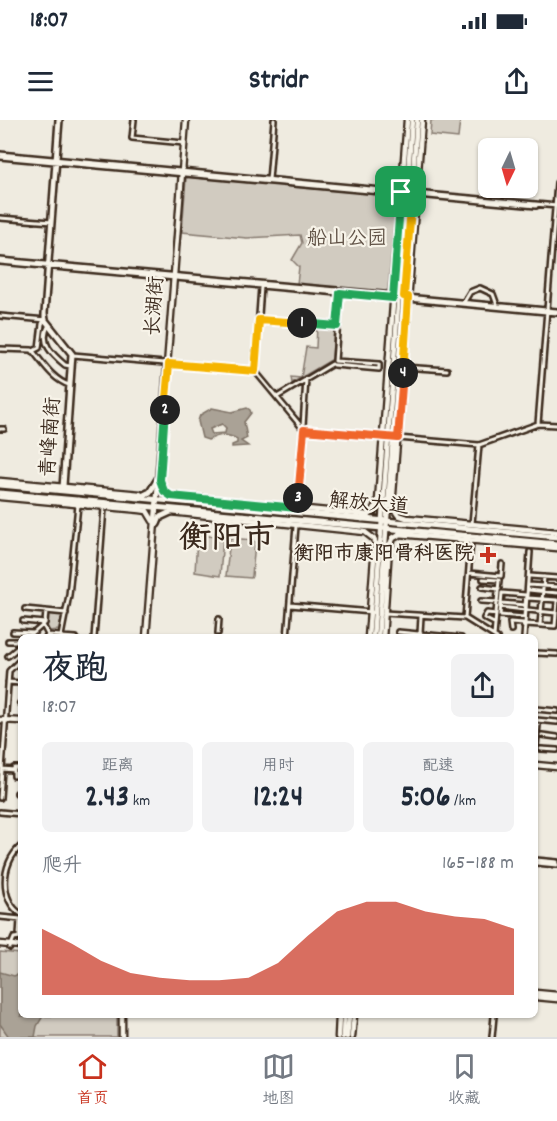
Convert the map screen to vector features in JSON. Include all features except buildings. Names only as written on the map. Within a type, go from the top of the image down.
[{"type":"highway","points":[[144,497],[154,488],[159,479]]},
{"type":"highway","name":"解放大道","points":[[0,483],[14,487],[62,488],[136,499],[144,497],[157,504],[179,509],[297,511],[361,519],[407,530],[557,544]]},
{"type":"highway","name":"解放大道","points":[[0,495],[14,494],[78,502],[157,504],[220,509],[237,514],[384,525],[471,527],[557,537]]},
{"type":"highway","points":[[361,519],[376,509],[378,501]]},
{"type":"highway","points":[[78,502],[88,506]]},
{"type":"highway","points":[[156,524],[160,517],[179,509]]},
{"type":"highway","points":[[220,509],[228,518],[237,514]]},
{"type":"highway","points":[[287,518],[296,525]]},
{"type":"highway","points":[[389,547],[393,538],[407,530]]},
{"type":"highway","points":[[461,535],[471,540]]},
{"type":"main road","name":"长湖街","points":[[183,173],[187,120]]},
{"type":"main road","name":"长湖街","points":[[147,634],[187,120]]},
{"type":"main road","points":[[407,120],[409,193]]},
{"type":"main road","points":[[378,501],[391,437],[401,367],[401,297],[412,120]]},
{"type":"main road","points":[[374,634],[382,584],[384,525],[401,297],[417,120]]},
{"type":"main road","points":[[409,193],[422,120]]},
{"type":"main road","points":[[378,634],[378,571],[389,497],[391,437]]},
{"type":"main road","points":[[391,437],[392,507]]},
{"type":"main road","points":[[159,479],[164,491],[171,496],[297,511],[369,515]]},
{"type":"main road","points":[[0,483],[144,497]]},
{"type":"main road","points":[[0,495],[78,502]]},
{"type":"main road","points":[[389,497],[398,515],[407,519],[471,527],[557,532]]},
{"type":"main road","points":[[216,500],[220,509]]},
{"type":"main road","points":[[88,506],[140,510],[152,516],[156,524]]},
{"type":"main road","points":[[169,512],[365,532],[370,534],[380,553]]},
{"type":"main road","points":[[399,534],[557,548]]},
{"type":"main road","points":[[375,542],[373,579],[381,634]]},
{"type":"main road","points":[[369,634],[388,566],[389,547]]},
{"type":"main road","points":[[374,561],[378,571]]},
{"type":"main road","points":[[382,584],[388,566]]},
{"type":"main road","points":[[373,579],[378,571]]},
{"type":"main road","points":[[3,718],[18,720]]},
{"type":"main road","points":[[538,767],[557,769]]},
{"type":"main road","points":[[0,946],[18,948]]},
{"type":"main road","points":[[538,995],[557,997]]},
{"type":"main road","points":[[123,1018],[123,1037]]},
{"type":"main road","points":[[338,1037],[339,1018]]},
{"type":"main road","points":[[344,1018],[345,1037]]},
{"type":"main road","points":[[345,1037],[349,1018]]},
{"type":"main road","points":[[352,1037],[354,1018]]},
{"type":"street","points":[[0,349],[33,351],[39,348],[42,324],[45,320],[59,120]]},
{"type":"street","points":[[134,120],[132,138],[184,143]]},
{"type":"street","points":[[269,180],[274,120]]},
{"type":"street","points":[[0,156],[556,207]]},
{"type":"street","points":[[538,424],[557,183]]},
{"type":"street","points":[[0,218],[51,222]]},
{"type":"street","points":[[0,261],[557,312]]},
{"type":"street","points":[[175,276],[547,311]]},
{"type":"street","points":[[261,287],[255,371],[303,429],[479,445],[538,424],[557,425]]},
{"type":"street","points":[[464,302],[470,292],[480,288],[493,294],[497,305]]},
{"type":"street","points":[[334,363],[339,293]]},
{"type":"street","points":[[0,316],[45,320],[72,354]]},
{"type":"street","points":[[45,320],[72,354],[255,371]]},
{"type":"street","points":[[259,320],[337,326]]},
{"type":"street","points":[[48,326],[45,331],[46,344],[65,365],[70,366]]},
{"type":"street","points":[[17,357],[18,350]]},
{"type":"street","points":[[33,351],[54,376],[62,383],[69,385]]},
{"type":"street","name":"青峰南街","points":[[62,488],[72,354]]},
{"type":"street","name":"青峰南街","points":[[62,488],[72,354]]},
{"type":"street","points":[[277,397],[334,363],[379,364],[379,369],[334,363]]},
{"type":"street","points":[[401,367],[447,370]]},
{"type":"street","points":[[297,511],[306,379]]},
{"type":"street","points":[[471,527],[479,445]]},
{"type":"street","points":[[62,634],[78,502]]},
{"type":"street","points":[[94,634],[104,507]]},
{"type":"street","points":[[287,634],[296,525]]},
{"type":"street","points":[[465,618],[471,540]]},
{"type":"street","points":[[524,629],[530,576],[530,552]]},
{"type":"street","points":[[469,573],[501,576],[502,564]]},
{"type":"street","points":[[530,576],[557,579]]},
{"type":"street","points":[[540,625],[544,578]]},
{"type":"street","points":[[483,579],[500,580],[499,589],[500,604],[500,615],[524,617],[526,595],[502,593],[500,604],[494,623],[495,634]]},
{"type":"street","points":[[529,585],[557,587]]},
{"type":"street","points":[[482,587],[499,589]]},
{"type":"street","points":[[528,590],[557,593]]},
{"type":"street","points":[[526,624],[555,626],[557,601],[528,598]]},
{"type":"street","points":[[481,601],[556,613]]},
{"type":"street","points":[[290,604],[465,618],[490,634]]},
{"type":"street","points":[[25,609],[66,613]]},
{"type":"street","points":[[46,611],[44,624],[46,634]]},
{"type":"street","points":[[494,623],[484,618],[487,613],[496,614]]},
{"type":"street","points":[[398,632],[420,634],[421,616]]},
{"type":"street","points":[[218,633],[219,619]]},
{"type":"street","points":[[23,621],[44,624]]},
{"type":"street","points":[[511,630],[510,622],[523,623],[524,634]]},
{"type":"street","points":[[13,632],[33,633],[44,624]]},
{"type":"street","points":[[8,641],[18,642]]},
{"type":"street","points":[[8,656],[18,648]]},
{"type":"street","points":[[538,653],[557,654]]},
{"type":"street","points":[[0,798],[3,718],[9,671],[18,662]]},
{"type":"street","points":[[8,682],[18,683]]},
{"type":"street","points":[[538,709],[557,711]]},
{"type":"street","points":[[538,722],[557,722]]},
{"type":"street","points":[[542,735],[557,737]]},
{"type":"street","points":[[541,749],[557,750]]},
{"type":"street","points":[[2,769],[14,770],[18,767]]},
{"type":"street","points":[[14,770],[14,776]]},
{"type":"street","points":[[0,811],[18,813]]},
{"type":"street","points":[[18,849],[7,861],[2,886],[3,897],[8,906],[18,912]]},
{"type":"street","points":[[538,862],[557,864]]},
{"type":"street","points":[[0,917],[18,919]]},
{"type":"street","points":[[10,947],[14,938],[18,937]]},
{"type":"street","points":[[492,1037],[493,1018]]},
{"type":"green space","points":[[431,120],[460,120],[458,138],[430,135]]},
{"type":"green space","name":"船山公园","points":[[188,177],[396,197],[388,289],[385,292],[297,284],[299,267],[292,260],[302,243],[300,235],[247,238],[182,232]]},
{"type":"green space","points":[[317,326],[334,327],[331,360],[301,378],[306,347],[316,348]]},
{"type":"green space","points":[[291,377],[301,378],[292,383]]},
{"type":"green space","points":[[201,535],[223,538],[220,576],[195,572],[197,537]]},
{"type":"green space","points":[[230,538],[255,542],[251,578],[226,576]]},
{"type":"green space","points":[[49,613],[62,615],[59,630],[47,631],[44,626]]},
{"type":"green space","points":[[0,952],[18,954],[18,1018],[117,1018],[117,1037],[0,1037]]},
{"type":"shaded area","points":[[212,408],[232,412],[247,408],[251,413],[244,422],[247,438],[241,441],[248,446],[232,447],[237,443],[237,439],[225,435],[208,440],[202,438],[198,421],[200,415]],"holes":[[[222,424],[226,428],[225,433],[212,434],[210,429]]]},
{"type":"shaded area","points":[[0,972],[14,976],[18,974],[18,1018],[42,1018],[37,1026],[35,1037],[9,1037],[0,1024]]},
{"type":"place","name":"衡阳市康阳骨科医院","points":[[488,555]]},
{"type":"district","name":"衡阳市","points":[[227,541]]},
{"type":"route","points":[[401,192],[412,195],[404,296],[408,297],[398,438],[304,430],[297,508],[171,496],[166,493],[160,480],[169,364],[255,371],[259,320],[337,326],[340,293],[393,298],[401,192]]}]
